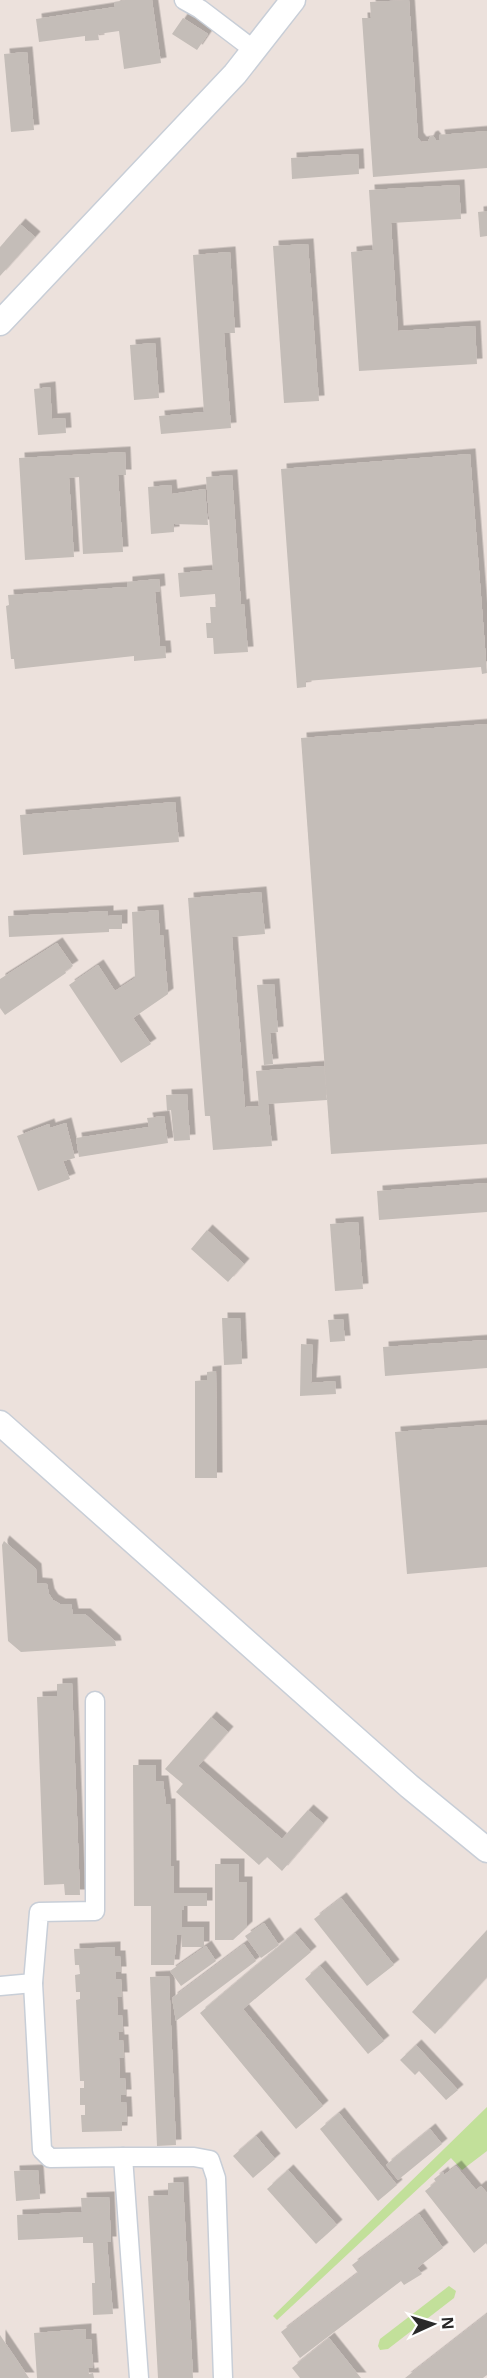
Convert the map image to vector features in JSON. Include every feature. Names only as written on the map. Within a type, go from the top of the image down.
[{"type":"main road","points":[[0,323],[235,74],[293,0]]},
{"type":"main road","points":[[0,1423],[410,1786],[487,1850]]},
{"type":"street","points":[[184,0],[200,9],[254,50]]},
{"type":"street","points":[[95,1701],[95,1911],[39,1912],[33,1983],[42,2150],[50,2158],[194,2157],[210,2160],[216,2178],[223,2378]]},
{"type":"street","points":[[0,1986],[33,1983]]},
{"type":"street","points":[[123,2157],[139,2378]]},
{"type":"green space","points":[[487,2107],[487,2151],[462,2170],[451,2158],[277,2320],[273,2316]]},
{"type":"green space","points":[[449,2286],[456,2291],[454,2298],[388,2349],[380,2350],[378,2346],[380,2339]]},
{"type":"building","points":[[152,0],[161,63],[124,69],[119,31],[98,34],[99,40],[85,41],[85,36],[39,42],[36,19],[115,7],[114,2]]},
{"type":"building","points":[[409,0],[418,138],[421,142],[428,141],[433,136],[436,140],[440,140],[439,135],[487,131],[487,168],[373,177],[362,18],[371,18],[370,2]]},
{"type":"building","points":[[183,18],[208,34],[197,50],[172,34]]},
{"type":"building","points":[[27,52],[34,130],[11,132],[4,54]]},
{"type":"building","points":[[358,154],[359,174],[292,179],[291,158]]},
{"type":"building","points":[[459,185],[461,219],[391,223],[398,331],[475,326],[477,364],[359,371],[351,252],[373,250],[369,190]]},
{"type":"building","points":[[487,211],[487,236],[480,237],[478,212]]},
{"type":"building","points":[[20,224],[35,237],[0,276],[0,247]]},
{"type":"building","points":[[308,244],[319,401],[284,403],[273,246]]},
{"type":"building","points":[[230,252],[235,333],[224,333],[231,428],[161,434],[159,416],[204,412],[193,255]]},
{"type":"building","points":[[155,343],[159,398],[134,400],[130,345]]},
{"type":"building","points":[[50,387],[52,419],[65,418],[66,433],[38,435],[34,389]]},
{"type":"building","points":[[125,452],[126,475],[118,475],[123,552],[83,554],[79,477],[69,478],[74,557],[25,560],[19,458]]},
{"type":"building","points":[[470,454],[487,673],[482,674],[481,667],[306,681],[306,687],[297,688],[281,469]]},
{"type":"building","points":[[232,475],[241,605],[244,604],[248,652],[214,654],[213,638],[207,638],[206,623],[211,623],[210,607],[216,607],[215,594],[180,597],[178,573],[213,570],[206,477]]},
{"type":"building","points":[[171,485],[172,494],[205,489],[208,525],[174,524],[174,532],[151,534],[148,487]]},
{"type":"building","points":[[159,579],[160,591],[155,592],[160,646],[165,646],[166,658],[134,661],[134,656],[15,669],[14,659],[11,659],[6,606],[9,605],[8,595],[127,587],[127,582]]},
{"type":"building","points":[[487,724],[487,1144],[331,1154],[301,738]]},
{"type":"building","points":[[175,802],[179,842],[23,855],[20,815]]},
{"type":"building","points":[[261,892],[265,934],[232,937],[245,1107],[259,1106],[256,1071],[324,1066],[327,1100],[268,1104],[272,1146],[213,1150],[210,1116],[205,1116],[188,898]]},
{"type":"building","points":[[158,910],[160,935],[163,935],[168,994],[133,1018],[151,1044],[121,1063],[69,985],[98,965],[115,991],[135,978],[132,912]]},
{"type":"building","points":[[108,911],[108,916],[122,915],[122,929],[109,929],[109,932],[9,937],[8,916]]},
{"type":"building","points":[[57,943],[73,966],[5,1015],[0,1008],[0,979]]},
{"type":"building","points":[[274,984],[278,1032],[270,1033],[273,1064],[264,1065],[257,985]]},
{"type":"building","points":[[187,1094],[190,1140],[174,1141],[171,1110],[167,1111],[166,1095]]},
{"type":"building","points":[[164,1116],[168,1143],[79,1157],[76,1138],[149,1127],[147,1118]]},
{"type":"building","points":[[66,1123],[75,1158],[63,1161],[70,1179],[38,1191],[17,1136],[49,1124],[50,1128]]},
{"type":"building","points":[[487,1183],[487,1212],[379,1220],[377,1191]]},
{"type":"building","points":[[358,1222],[363,1289],[335,1291],[330,1224]]},
{"type":"building","points":[[207,1230],[244,1264],[228,1282],[191,1249]]},
{"type":"building","points":[[222,1318],[240,1318],[242,1364],[224,1365]]},
{"type":"building","points":[[343,1319],[345,1341],[330,1342],[328,1320]]},
{"type":"building","points":[[487,1340],[487,1368],[385,1376],[383,1347]]},
{"type":"building","points":[[301,1344],[313,1345],[311,1383],[335,1381],[336,1394],[300,1396]]},
{"type":"building","points":[[216,1371],[217,1478],[195,1478],[195,1381],[207,1380],[207,1372]]},
{"type":"building","points":[[487,1425],[487,1567],[407,1574],[395,1432]]},
{"type":"building","points":[[4,1541],[36,1569],[37,1583],[47,1584],[53,1600],[60,1604],[71,1604],[73,1614],[85,1614],[115,1641],[116,1646],[21,1652],[8,1641],[2,1545]]},
{"type":"building","points":[[72,1683],[80,1895],[65,1895],[64,1884],[44,1885],[37,1697],[57,1696],[57,1684]]},
{"type":"building","points":[[211,1717],[228,1732],[198,1766],[282,1839],[308,1810],[323,1823],[282,1871],[267,1857],[259,1865],[176,1792],[183,1784],[165,1769]]},
{"type":"building","points":[[133,1765],[156,1765],[156,1781],[163,1781],[166,1804],[170,1804],[174,1893],[207,1893],[207,1906],[184,1906],[182,1910],[182,1927],[204,1927],[204,1947],[182,1947],[182,1935],[177,1935],[174,1965],[151,1965],[151,1906],[134,1906]]},
{"type":"building","points":[[215,1864],[239,1864],[239,1882],[247,1882],[247,1927],[233,1940],[215,1940]]},
{"type":"building","points":[[341,1898],[394,1965],[367,1986],[314,1919]]},
{"type":"building","points":[[264,1923],[279,1945],[261,1958],[245,1936]]},
{"type":"building","points":[[487,1930],[487,1977],[435,2034],[412,2012]]},
{"type":"building","points":[[295,1933],[311,1952],[243,2009],[323,2106],[296,2129],[200,2013]]},
{"type":"building","points":[[244,1944],[256,1961],[176,2021],[172,1998]]},
{"type":"building","points":[[206,1946],[216,1961],[181,1986],[170,1971]]},
{"type":"building","points":[[115,1947],[115,1956],[120,1956],[121,1972],[116,1972],[116,1979],[121,1979],[122,1997],[117,1997],[118,2015],[122,2015],[123,2032],[118,2032],[119,2040],[123,2040],[124,2058],[119,2058],[120,2078],[125,2078],[126,2095],[121,2095],[121,2102],[126,2102],[127,2122],[122,2122],[122,2131],[82,2132],[81,2115],[85,2115],[85,2105],[80,2105],[80,2088],[84,2088],[84,2081],[80,2081],[76,2000],[80,1999],[80,1992],[76,1992],[75,1975],[80,1974],[79,1965],[75,1965],[74,1949]]},
{"type":"building","points":[[320,1966],[384,2041],[368,2054],[305,1979]]},
{"type":"building","points":[[169,1976],[176,2145],[157,2146],[150,1977]]},
{"type":"building","points":[[416,2045],[458,2090],[446,2100],[419,2071],[415,2075],[400,2060]]},
{"type":"building","points":[[339,2113],[397,2185],[378,2201],[320,2129]]},
{"type":"building","points":[[430,2129],[442,2144],[398,2180],[386,2165]]},
{"type":"building","points":[[256,2136],[275,2159],[253,2178],[233,2156]]},
{"type":"building","points":[[456,2166],[476,2190],[481,2186],[487,2193],[487,2245],[486,2243],[474,2253],[425,2191],[436,2182],[434,2179]]},
{"type":"building","points":[[38,2170],[40,2199],[16,2201],[14,2171]]},
{"type":"building","points":[[288,2170],[337,2225],[316,2244],[267,2189]]},
{"type":"building","points":[[183,2182],[193,2378],[158,2378],[148,2196],[168,2195],[168,2183]]},
{"type":"building","points":[[109,2197],[111,2242],[107,2242],[113,2314],[93,2315],[92,2283],[95,2283],[93,2243],[83,2243],[83,2237],[18,2240],[17,2215],[82,2212],[81,2198]]},
{"type":"building","points":[[419,2214],[443,2248],[417,2268],[422,2274],[404,2285],[401,2281],[300,2358],[281,2332],[358,2273],[352,2265]]},
{"type":"building","points":[[487,2314],[487,2375],[483,2378],[405,2378]]},
{"type":"building","points":[[86,2329],[86,2339],[91,2339],[93,2368],[88,2368],[89,2374],[93,2373],[94,2378],[37,2378],[34,2333]]},
{"type":"building","points":[[0,2335],[29,2378],[0,2378]]},
{"type":"building","points":[[329,2338],[361,2378],[300,2378],[292,2368]]}]
